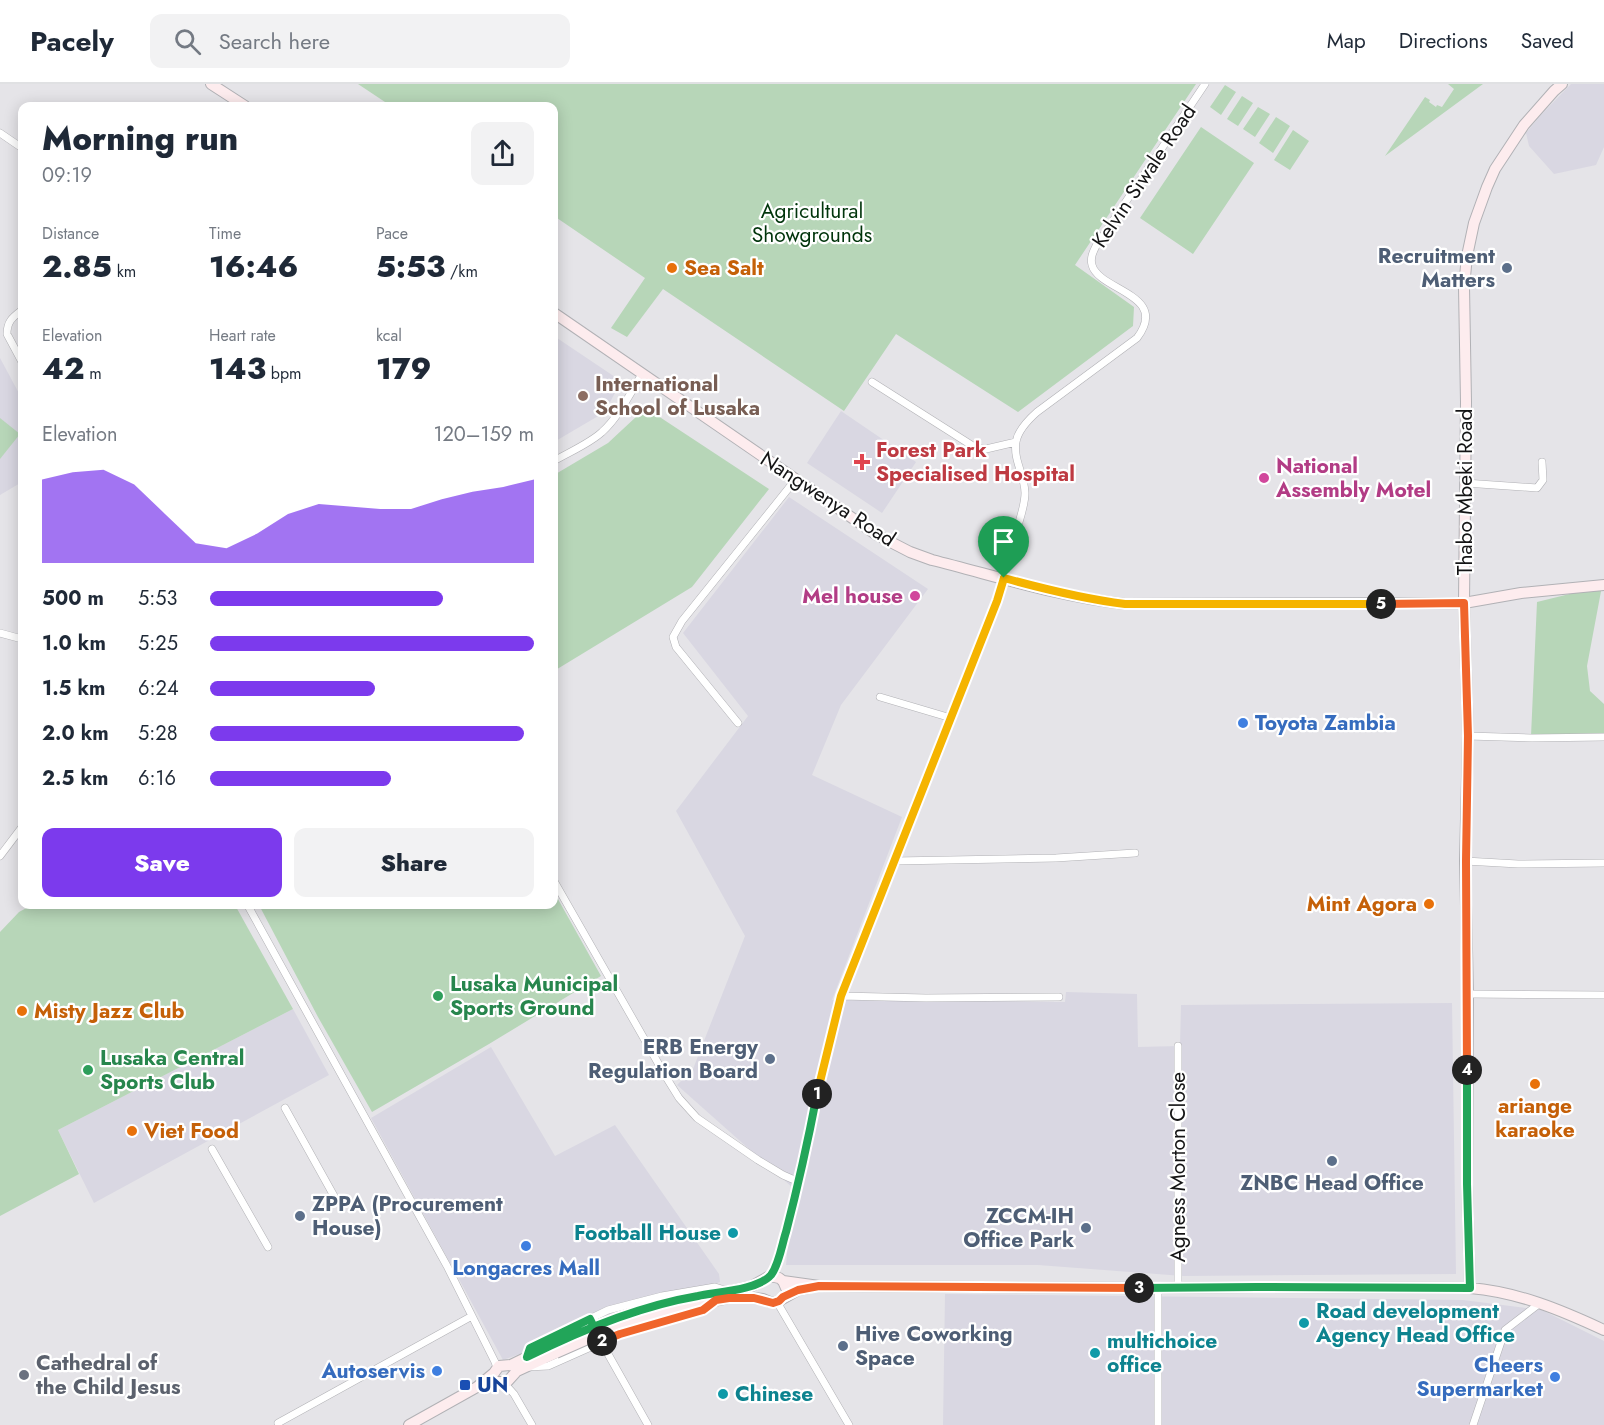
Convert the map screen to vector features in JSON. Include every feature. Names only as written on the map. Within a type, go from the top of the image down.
[{"type":"main road","points":[[211,84],[239,102]]},
{"type":"main road","name":"Thabo Mbeki Road","points":[[1470,1288],[1467,1184],[1468,736],[1464,603],[1464,287],[1467,256],[1474,223],[1495,169],[1524,126],[1562,84]]},
{"type":"main road","name":"Nangwenya Road","points":[[558,316],[864,526],[910,552],[932,560],[1069,595],[1125,604],[1464,603],[1521,593],[1604,585]]},
{"type":"main road","points":[[763,1299],[760,1288],[775,1279]]},
{"type":"main road","points":[[775,1279],[786,1288],[780,1299]]},
{"type":"main road","points":[[631,1318],[677,1300],[730,1291],[775,1279],[819,1286],[1470,1288],[1505,1293],[1540,1303],[1604,1330]]},
{"type":"main road","points":[[409,1425],[502,1372],[517,1371],[526,1362],[611,1320],[729,1298],[763,1299],[770,1302],[798,1290],[819,1286]]},
{"type":"street","name":"Kelvin Siwale Road","points":[[1016,442],[1030,417],[1137,338],[1143,330],[1145,324],[1143,308],[1138,301],[1099,275],[1092,266],[1092,255],[1205,84]]},
{"type":"street","points":[[0,133],[18,145]]},
{"type":"street","points":[[18,313],[11,319],[7,329],[7,334],[18,355]]},
{"type":"street","points":[[558,458],[603,432],[642,374]]},
{"type":"street","points":[[775,1279],[799,1182],[820,1077],[841,996],[997,601],[1025,492],[1016,453],[1016,442],[986,449],[976,448],[872,382]]},
{"type":"street","points":[[1465,483],[1537,488],[1543,480],[1542,462]]},
{"type":"street","points":[[738,723],[676,647],[673,637],[682,621],[796,480]]},
{"type":"street","points":[[0,633],[18,638]]},
{"type":"street","points":[[880,696],[951,718]]},
{"type":"street","points":[[1468,736],[1604,737]]},
{"type":"street","points":[[0,856],[18,832]]},
{"type":"street","points":[[895,861],[1056,858],[1134,853]]},
{"type":"street","points":[[1466,861],[1518,864],[1604,863]]},
{"type":"street","points":[[558,888],[679,1098],[697,1118],[729,1141],[783,1175],[799,1182]]},
{"type":"street","points":[[250,909],[532,1425]]},
{"type":"street","points":[[1468,994],[1604,995]]},
{"type":"street","points":[[841,996],[1059,997]]},
{"type":"street","name":"Agness Morton Close","points":[[1178,1046],[1178,1288]]},
{"type":"street","points":[[285,1108],[333,1196]]},
{"type":"street","points":[[212,1149],[268,1247]]},
{"type":"street","points":[[716,1300],[703,1310],[620,1334],[548,1366],[534,1368],[526,1362],[530,1348],[608,1310],[662,1296],[714,1287],[730,1291]]},
{"type":"street","points":[[1158,1288],[1158,1425]]},
{"type":"street","points":[[780,1299],[849,1425]]},
{"type":"street","points":[[1473,1425],[1505,1330],[1540,1303]]},
{"type":"street","points":[[278,1423],[472,1316]]},
{"type":"street","points":[[590,1319],[648,1425]]},
{"type":"shaded area","points":[[1571,84],[1604,84],[1604,147],[1596,165],[1554,174],[1529,146],[1526,133]]},
{"type":"shaded area","name":"International School of Lusaka","points":[[558,339],[621,381],[605,412],[558,440]]},
{"type":"shaded area","points":[[0,358],[18,392],[18,484],[0,495]]},
{"type":"shaded area","name":"Forest Park Specialised Hospital","points":[[841,411],[916,462],[882,513],[807,463]]},
{"type":"shaded area","points":[[789,497],[928,589],[841,705],[812,775],[902,817],[832,1000],[1065,1002],[1066,992],[1137,994],[1138,1047],[1180,1046],[1181,1005],[1452,1003],[1456,1274],[1183,1276],[1038,1265],[786,1265],[793,1188],[677,1085],[693,1069],[745,936],[676,811],[748,716],[683,633]]},
{"type":"shaded area","points":[[293,1009],[329,1075],[94,1203],[58,1130]]},
{"type":"shaded area","points":[[491,1047],[555,1156],[615,1125],[719,1274],[720,1282],[656,1303],[503,1360],[371,1118]]},
{"type":"shaded area","points":[[945,1294],[1463,1300],[1542,1310],[1604,1341],[1604,1425],[943,1425]]},
{"type":"green space","name":"Agricultural Showgrounds","points":[[358,84],[1196,84],[1075,265],[1134,307],[1133,326],[1018,412],[896,334],[844,411],[663,289],[627,337],[611,328],[645,278],[558,219],[558,102],[385,102]]},
{"type":"green space","points":[[1448,84],[1483,84],[1385,156],[1425,97],[1436,107],[1437,105],[1442,107],[1454,89]]},
{"type":"green space","points":[[1225,85],[1236,92],[1221,115],[1210,107]]},
{"type":"green space","points":[[1242,96],[1253,103],[1238,126],[1227,119]]},
{"type":"green space","points":[[1258,107],[1270,114],[1255,137],[1243,129]]},
{"type":"green space","points":[[1276,117],[1290,126],[1273,153],[1259,143]]},
{"type":"green space","points":[[1201,127],[1254,163],[1193,254],[1140,218]]},
{"type":"green space","points":[[1293,130],[1309,141],[1290,170],[1274,160]]},
{"type":"green space","name":"International School of Lusaka","points":[[649,410],[769,489],[692,587],[558,669],[558,473],[608,443],[637,416]]},
{"type":"green space","points":[[0,418],[18,432],[18,436],[0,459]]},
{"type":"green space","points":[[1602,586],[1587,666],[1590,691],[1604,704],[1604,736],[1531,736],[1537,602]]},
{"type":"green space","name":"Lusaka Municipal Sports Ground","points":[[558,899],[601,976],[372,1112],[318,1017],[261,909],[558,909]]},
{"type":"green space","name":"Lusaka Central Sports Club","points":[[25,909],[237,909],[293,1009],[58,1130],[79,1174],[0,1216],[0,932]]},
{"type":"place","name":"Sea Salt","points":[[672,268]]},
{"type":"place","name":"Recruitment Matters","points":[[1507,268]]},
{"type":"place","name":"International School of Lusaka","points":[[583,396]]},
{"type":"place","name":"Forest Park Specialised Hospital","points":[[862,462]]},
{"type":"place","name":"National Assembly Motel","points":[[1264,478]]},
{"type":"place","name":"Mel house","points":[[915,596]]},
{"type":"place","name":"Toyota Zambia","points":[[1243,723]]},
{"type":"place","name":"Mint Agora","points":[[1429,904]]},
{"type":"place","name":"Lusaka Municipal Sports Ground","points":[[438,996]]},
{"type":"place","name":"Misty Jazz Club","points":[[22,1011]]},
{"type":"place","name":"ERB Energy Regulation Board","points":[[770,1059]]},
{"type":"place","name":"Lusaka Central Sports Club","points":[[88,1070]]},
{"type":"place","name":"ariange karaoke","points":[[1535,1084]]},
{"type":"place","name":"Viet Food","points":[[132,1131]]},
{"type":"place","name":"ZNBC Head Office","points":[[1332,1161]]},
{"type":"place","name":"ZPPA (Procurement House)","points":[[300,1216]]},
{"type":"place","name":"ZCCM-IH Office Park","points":[[1086,1228]]},
{"type":"place","name":"Football House","points":[[733,1233]]},
{"type":"place","name":"Longacres Mall","points":[[526,1246]]},
{"type":"place","name":"Road development Agency Head Office","points":[[1304,1323]]},
{"type":"place","name":"Hive Coworking Space","points":[[843,1346]]},
{"type":"place","name":"multichoice office","points":[[1095,1353]]},
{"type":"place","name":"Autoservis","points":[[437,1371]]},
{"type":"place","name":"Cathedral of the Child Jesus","points":[[24,1375]]},
{"type":"place","name":"Cheers Supermarket","points":[[1555,1377]]},
{"type":"place","name":"UN","points":[[465,1385]]},
{"type":"place","name":"Chinese","points":[[723,1394]]},
{"type":"route","points":[[1004,578],[997,601],[841,996],[820,1077],[799,1182],[778,1261],[770,1276],[752,1286],[677,1300],[611,1320],[552,1345],[527,1357],[530,1348],[590,1319],[601,1342],[620,1334],[703,1310],[716,1300],[754,1298],[773,1303],[798,1290],[819,1286],[1470,1288],[1467,1184],[1468,736],[1464,603],[1125,604],[1069,595],[1004,578]]}]
